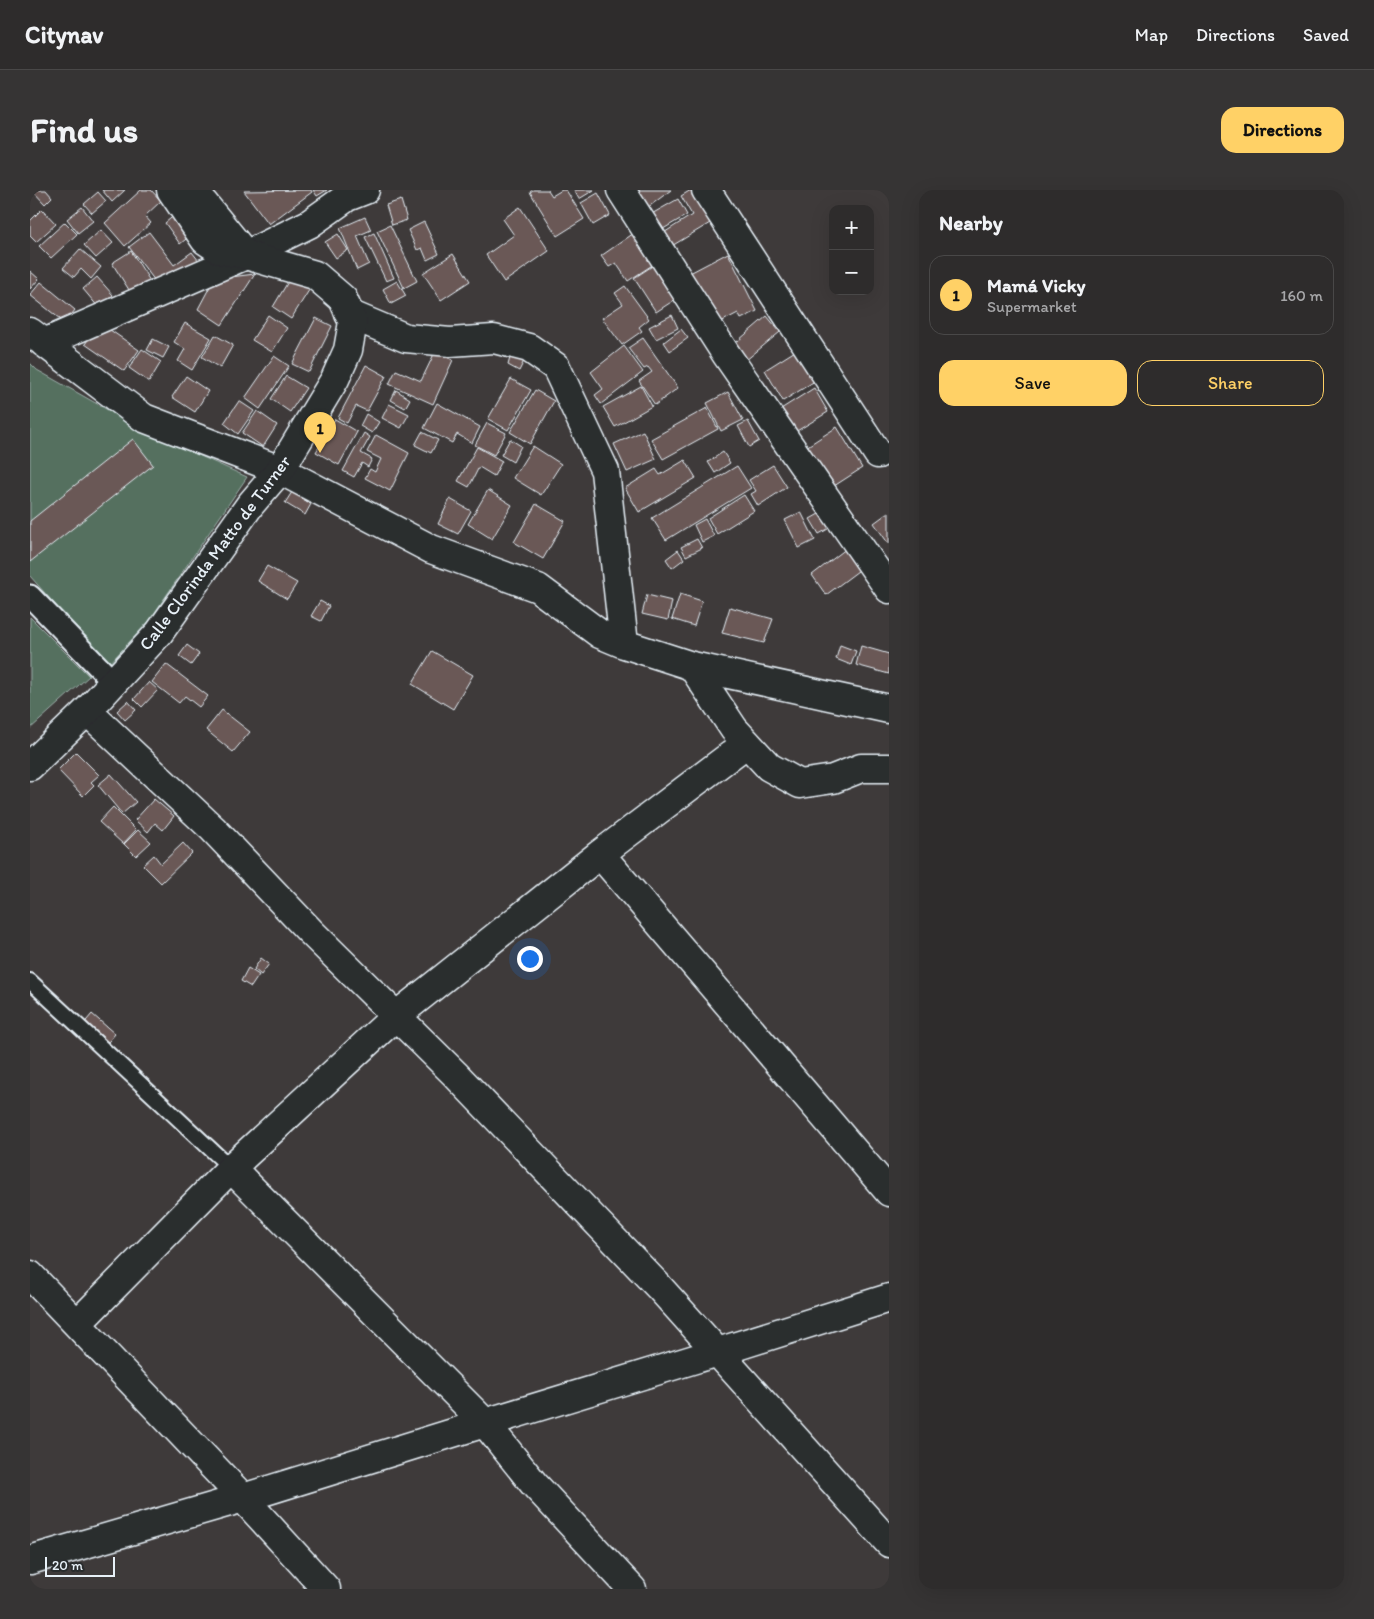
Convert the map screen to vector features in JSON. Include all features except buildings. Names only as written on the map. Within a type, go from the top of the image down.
[{"type":"street","name":"Calle Clorinda Matto de Turner","points":[[30,766],[87,711],[158,633],[250,505],[280,470],[335,379],[348,350],[352,322],[343,299],[315,275],[220,250],[205,240],[171,190]]},
{"type":"street","points":[[194,190],[246,256]]},
{"type":"street","points":[[37,337],[246,256],[309,224],[347,197],[365,190]]},
{"type":"street","points":[[621,190],[726,354],[889,589]]},
{"type":"street","points":[[706,190],[878,454]]},
{"type":"street","points":[[349,314],[406,338],[450,342],[494,339],[529,348],[556,367],[605,472],[624,644]]},
{"type":"street","points":[[37,337],[144,418],[280,470],[431,548],[538,588],[600,634],[624,644],[692,666],[889,709]]},
{"type":"street","points":[[30,596],[113,682]]},
{"type":"street","points":[[692,666],[734,729],[769,767],[800,784],[833,779],[861,768],[889,768]]},
{"type":"street","points":[[87,711],[213,828],[310,932],[455,1074],[659,1287],[889,1543]]},
{"type":"street","points":[[77,1324],[231,1168],[396,1016],[600,854],[747,743]]},
{"type":"street","points":[[600,854],[889,1192]]},
{"type":"street","points":[[231,1168],[485,1423],[534,1484],[632,1589]]},
{"type":"street","points":[[30,1275],[243,1498],[326,1589]]},
{"type":"street","points":[[30,1560],[243,1498],[889,1298]]},
{"type":"lane","points":[[30,981],[231,1168]]},
{"type":"green space","points":[[30,363],[37,370],[147,432],[247,477],[149,621],[108,665],[30,576]]},
{"type":"green space","points":[[30,617],[89,676],[30,729]]},
{"type":"place","name":"Mamá Vicky","points":[[320,453]]}]
